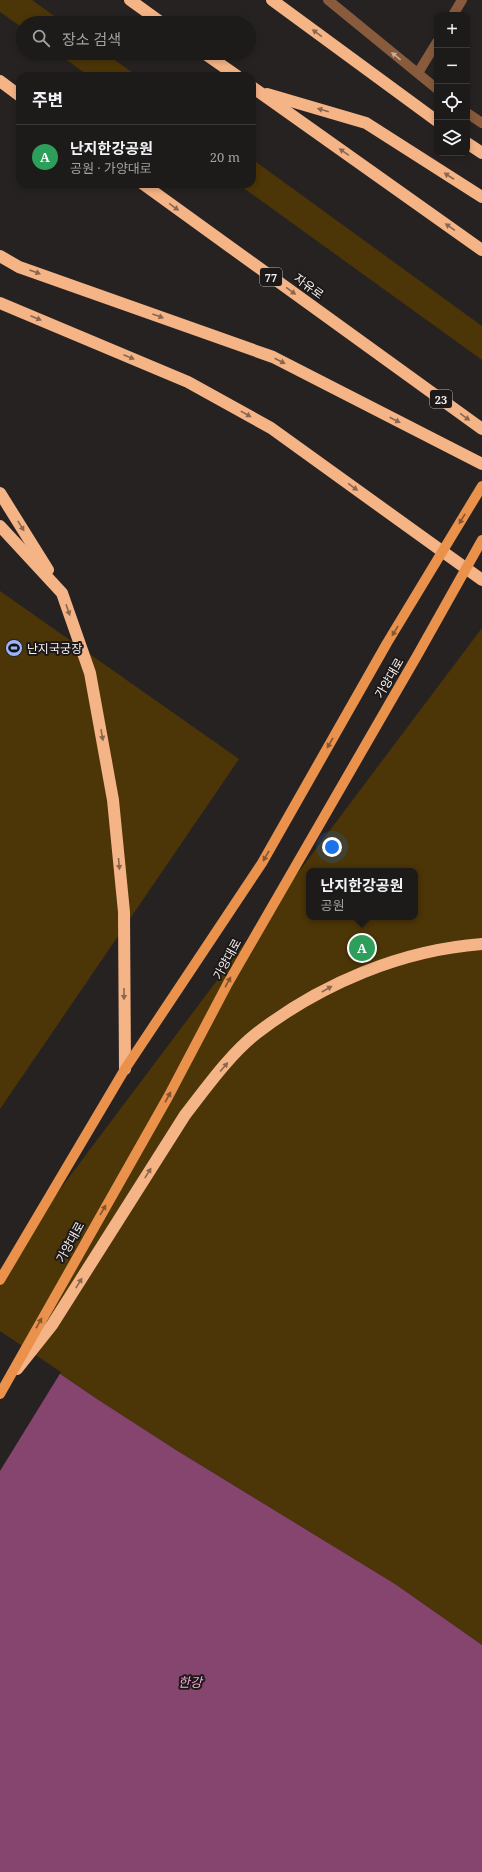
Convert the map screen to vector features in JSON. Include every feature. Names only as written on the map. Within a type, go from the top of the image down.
[{"type":"highway","points":[[130,0],[152,16]]},
{"type":"highway","points":[[272,0],[436,120]]},
{"type":"highway","points":[[214,60],[231,72]]},
{"type":"highway","points":[[0,81],[16,93]]},
{"type":"highway","points":[[256,89],[366,122],[482,197]]},
{"type":"highway","points":[[256,90],[482,250]]},
{"type":"highway","points":[[470,144],[482,153]]},
{"type":"highway","name":"자유로","points":[[149,188],[400,369]]},
{"type":"highway","points":[[0,256],[19,266],[273,357],[482,464]]},
{"type":"highway","points":[[0,303],[188,382],[271,428],[482,580]]},
{"type":"highway","name":"23","points":[[400,369],[482,429]]},
{"type":"highway","points":[[0,493],[62,593],[90,673],[114,800],[124,912],[125,1069]]},
{"type":"highway","points":[[0,526],[62,593]]},
{"type":"highway","points":[[6,1382],[52,1325],[185,1115],[210,1083],[256,1034],[330,987],[364,972],[398,961],[456,946],[482,944]]},
{"type":"main road","name":"가양대로","points":[[0,1280],[125,1069],[262,863],[383,650],[482,486]]},
{"type":"main road","name":"가양대로","points":[[0,1394],[168,1097],[228,983],[482,540]]},
{"type":"lane","points":[[328,0],[434,87]]},
{"type":"lane","points":[[455,12],[462,0]]},
{"type":"lane","points":[[418,74],[434,47]]},
{"type":"lane","points":[[470,115],[482,123]]},
{"type":"shaded area","points":[[0,0],[32,0],[54,16],[16,16],[16,23],[0,12]]},
{"type":"shaded area","points":[[67,60],[115,60],[131,72],[83,72]]},
{"type":"shaded area","points":[[256,162],[482,326],[482,360],[244,188],[256,188]]},
{"type":"shaded area","points":[[0,591],[239,759],[0,1109]]},
{"type":"shaded area","points":[[482,628],[482,1645],[395,1584],[176,1450],[97,1399],[0,1333],[0,1269]]},
{"type":"water","name":"한강","points":[[0,1333],[97,1399],[176,1450],[395,1584],[482,1645],[482,1872],[0,1872]]},
{"type":"pier","points":[[0,1331],[61,1372],[0,1471]]},
{"type":"place","name":"난지국궁장","points":[[14,648]]},
{"type":"place","name":"난지한강공원","points":[[362,948]]}]
